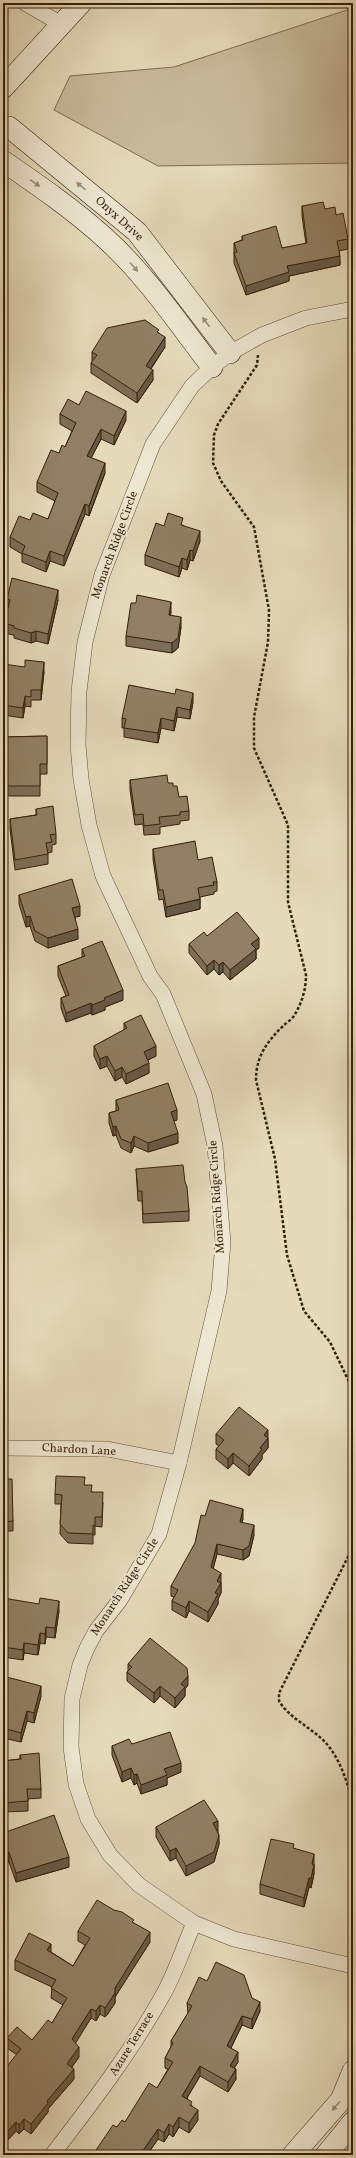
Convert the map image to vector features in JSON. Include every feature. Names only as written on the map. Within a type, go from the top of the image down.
[{"type":"street","points":[[25,3],[61,24]]},
{"type":"street","points":[[3,88],[81,3]]},
{"type":"street","name":"Onyx Drive","points":[[3,126],[9,128],[137,232],[230,353]]},
{"type":"street","name":"Onyx Drive","points":[[3,161],[55,198],[105,238],[134,266],[212,367]]},
{"type":"street","name":"Monarch Ridge Circle","points":[[353,309],[306,318],[262,335],[230,353],[212,367],[188,392],[153,444],[100,581],[86,637],[78,712],[81,779],[89,825],[102,876],[150,976],[163,994],[181,1034],[204,1094],[215,1146],[222,1242],[219,1291],[179,1463],[159,1534],[120,1600],[96,1631],[80,1666],[72,1699],[71,1747],[73,1769],[81,1802],[98,1838],[110,1855],[139,1885],[194,1923],[234,1939],[353,1966]]},
{"type":"street","name":"Chardon Lane","points":[[3,1448],[107,1449],[179,1463]]},
{"type":"street","name":"Azure Terrace","points":[[52,2155],[104,2089],[165,1992],[194,1923]]},
{"type":"street","points":[[293,2155],[341,2100],[353,2071]]},
{"type":"street","points":[[326,2155],[353,2122]]},
{"type":"path","points":[[262,335],[257,364],[218,424],[214,435],[213,462],[220,481],[254,527],[259,548],[269,610],[268,642],[254,717],[254,748],[288,825],[288,902],[306,975],[306,984],[303,997],[293,1017],[267,1042],[259,1056],[256,1070],[256,1080],[275,1159],[287,1256],[304,1311],[330,1342],[353,1390]]},
{"type":"path","points":[[353,1547],[279,1693],[279,1701],[290,1714],[325,1742],[344,1775],[353,1804]]},
{"type":"shaded area","points":[[353,8],[353,163],[158,166],[54,110],[70,76],[174,67]]},
{"type":"building","points":[[323,202],[325,209],[335,207],[336,215],[343,213],[348,239],[337,241],[340,256],[287,266],[289,272],[246,286],[234,253],[237,252],[234,243],[243,240],[242,236],[276,226],[282,248],[307,243],[302,206]]},
{"type":"building","points":[[145,320],[159,330],[157,332],[165,337],[146,366],[153,370],[137,393],[91,363],[97,355],[92,352],[107,328]]},
{"type":"building","points":[[86,391],[126,411],[114,436],[101,429],[87,456],[105,463],[89,506],[85,504],[64,556],[50,551],[46,562],[22,553],[25,546],[10,537],[19,516],[30,520],[33,513],[48,519],[58,493],[37,482],[51,450],[59,453],[62,445],[65,447],[76,423],[60,414],[68,399],[79,405]]},
{"type":"building","points":[[168,513],[183,518],[181,525],[200,531],[193,551],[190,550],[187,560],[182,558],[179,567],[145,555],[156,523],[164,526]]},
{"type":"building","points":[[12,578],[58,590],[48,634],[36,631],[31,633],[14,628],[14,626],[4,623],[10,600],[7,599]]},
{"type":"building","points":[[137,595],[171,602],[169,615],[181,617],[178,638],[172,643],[126,636],[131,603],[136,603]]},
{"type":"building","points":[[25,660],[44,662],[41,690],[31,690],[31,697],[25,696],[23,708],[3,705],[3,664],[25,667]]},
{"type":"building","points":[[129,685],[175,694],[176,689],[193,693],[190,710],[177,707],[174,721],[161,718],[158,733],[124,728],[126,719],[122,718]]},
{"type":"building","points":[[47,736],[47,764],[40,764],[40,786],[9,786],[3,780],[3,737]]},
{"type":"building","points":[[167,775],[168,783],[173,783],[173,786],[177,786],[179,797],[187,796],[189,811],[180,812],[180,815],[159,817],[160,824],[144,826],[143,814],[135,815],[130,780]]},
{"type":"building","points":[[53,806],[56,834],[50,835],[52,842],[46,843],[48,854],[15,860],[10,819],[37,815],[36,809]]},
{"type":"building","points":[[195,841],[198,860],[212,857],[217,882],[213,882],[214,885],[198,888],[200,899],[166,907],[163,890],[159,890],[153,849]]},
{"type":"building","points":[[72,879],[80,906],[72,908],[78,929],[48,938],[35,931],[30,916],[26,917],[19,895]]},
{"type":"building","points":[[237,912],[259,938],[251,944],[256,949],[230,970],[223,962],[219,965],[214,960],[207,966],[189,944],[204,932],[207,936]]},
{"type":"building","points":[[102,941],[123,990],[104,998],[105,1000],[92,1005],[91,1003],[66,1013],[61,998],[69,995],[58,966],[85,956],[82,949]]},
{"type":"building","points":[[141,1015],[156,1046],[144,1052],[149,1063],[126,1074],[122,1067],[115,1071],[107,1056],[100,1059],[94,1046],[127,1028],[124,1023]]},
{"type":"building","points":[[168,1083],[177,1110],[171,1112],[178,1133],[148,1143],[134,1136],[131,1143],[121,1139],[116,1126],[113,1127],[109,1113],[119,1110],[116,1100]]},
{"type":"building","points":[[183,1165],[189,1211],[143,1214],[142,1191],[138,1191],[136,1169]]},
{"type":"building","points":[[239,1407],[268,1430],[264,1435],[268,1438],[260,1448],[262,1449],[249,1466],[233,1453],[228,1459],[216,1449],[224,1440],[216,1434]]},
{"type":"building","points":[[56,1476],[85,1477],[84,1485],[92,1485],[91,1492],[103,1492],[102,1517],[95,1517],[93,1534],[68,1533],[60,1524],[62,1495],[55,1494]]},
{"type":"building","points":[[3,1479],[12,1479],[13,1521],[3,1523]]},
{"type":"building","points":[[210,1500],[243,1509],[240,1522],[254,1525],[249,1546],[243,1550],[217,1544],[211,1567],[221,1573],[217,1581],[221,1583],[215,1593],[218,1594],[208,1612],[189,1601],[186,1608],[172,1601],[178,1590],[171,1586],[195,1543],[201,1515],[205,1516]]},
{"type":"building","points":[[3,1598],[39,1604],[40,1598],[59,1601],[55,1628],[46,1627],[45,1634],[40,1633],[38,1645],[24,1643],[23,1650],[3,1647]]},
{"type":"building","points":[[150,1638],[187,1668],[188,1676],[181,1684],[185,1687],[175,1698],[160,1686],[154,1693],[127,1672],[132,1667],[128,1664]]},
{"type":"building","points":[[3,1676],[41,1686],[34,1713],[27,1711],[21,1733],[3,1728]]},
{"type":"building","points":[[170,1732],[181,1763],[164,1769],[167,1775],[141,1785],[137,1774],[134,1775],[131,1768],[122,1772],[112,1746],[129,1739],[132,1744]]},
{"type":"building","points":[[39,1753],[41,1789],[27,1789],[28,1801],[3,1803],[3,1761],[21,1759],[20,1755]]},
{"type":"building","points":[[204,1800],[218,1821],[213,1823],[219,1835],[214,1852],[186,1866],[176,1848],[170,1851],[156,1827]]},
{"type":"building","points":[[54,1815],[69,1857],[16,1873],[9,1852],[5,1853],[3,1846],[3,1833]]},
{"type":"building","points":[[271,1839],[294,1844],[293,1848],[314,1854],[312,1864],[314,1865],[304,1898],[260,1884]]},
{"type":"building","points":[[97,1900],[114,1910],[122,1912],[134,1920],[132,1922],[150,1932],[115,1988],[115,1993],[105,2008],[100,2005],[96,2011],[91,2009],[72,2039],[79,2047],[67,2064],[74,2069],[47,2101],[48,2103],[31,2124],[24,2119],[19,2125],[16,2122],[8,2131],[3,2126],[3,2071],[21,2049],[7,2038],[17,2027],[32,2040],[48,2020],[52,2023],[67,1998],[51,1988],[56,1980],[15,1960],[29,1933],[51,1944],[47,1950],[73,1966],[90,1938],[78,1931]]},
{"type":"building","points":[[216,1962],[244,1975],[252,1998],[260,2002],[252,2019],[242,2016],[227,2046],[238,2052],[230,2066],[236,2069],[228,2082],[200,2066],[182,2096],[192,2102],[190,2105],[198,2110],[189,2123],[179,2117],[173,2127],[169,2124],[164,2133],[158,2129],[142,2152],[147,2155],[97,2155],[94,2153],[113,2125],[117,2127],[122,2120],[125,2122],[149,2083],[157,2088],[173,2062],[165,2058],[173,2043],[171,2041],[192,2006],[187,2003],[199,1977],[207,1981]]}]
